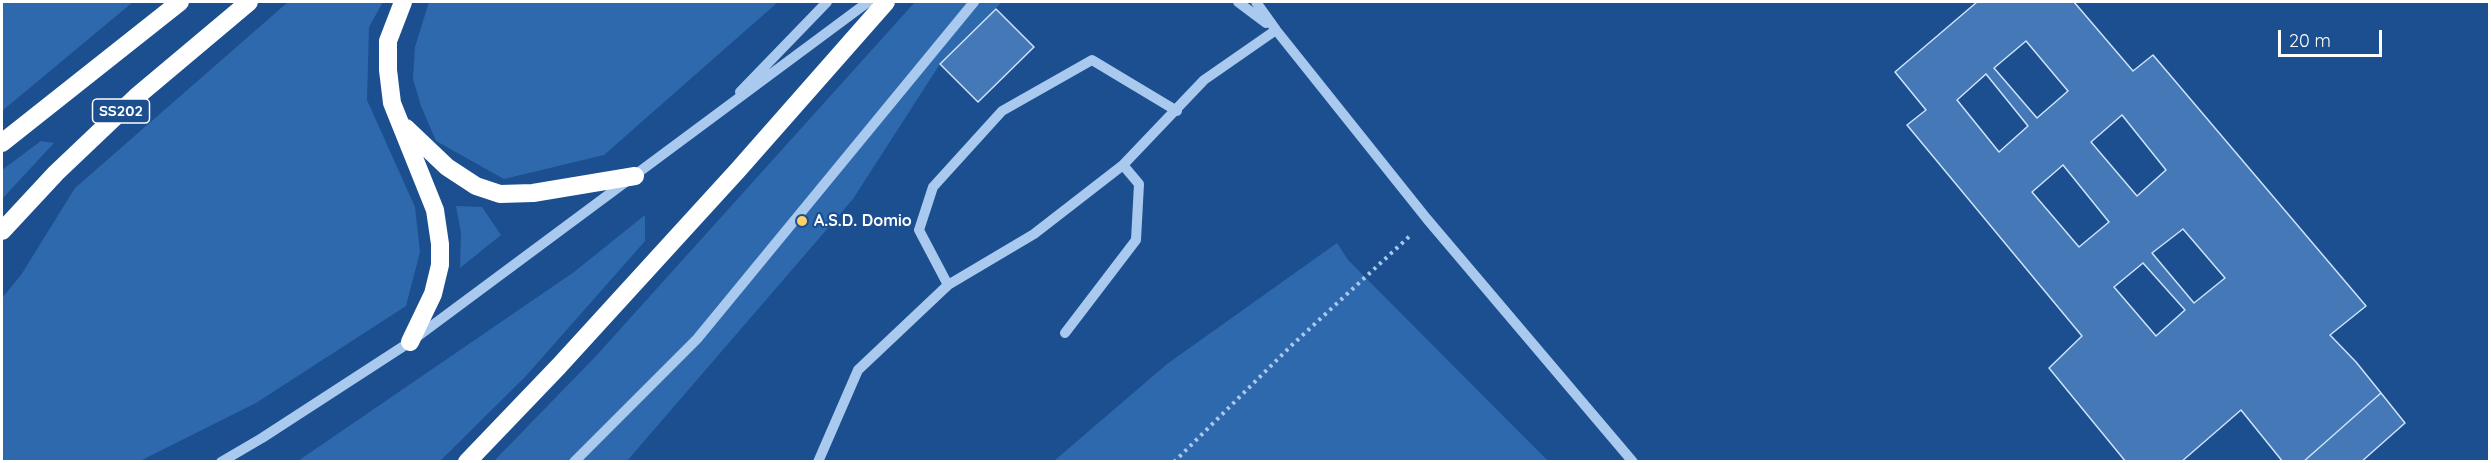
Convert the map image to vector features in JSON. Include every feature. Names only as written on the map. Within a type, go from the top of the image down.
[{"type":"highway","name":"SS202","points":[[2,143],[180,2]]},
{"type":"highway","name":"SS202","points":[[2,231],[56,173],[136,97],[249,2]]},
{"type":"highway","points":[[403,2],[388,41],[388,70],[392,103],[435,210],[440,244],[440,266],[433,294],[410,342]]},
{"type":"highway","points":[[467,462],[676,238],[886,2]]},
{"type":"highway","points":[[401,124],[447,167],[476,186],[500,194],[533,193],[635,176]]},
{"type":"street","points":[[718,114],[827,2]]},
{"type":"street","points":[[221,462],[410,342],[868,2]]},
{"type":"street","points":[[574,462],[697,339],[974,2]]},
{"type":"street","points":[[1238,2],[1276,30]]},
{"type":"street","points":[[1256,2],[1427,219],[1633,462]]},
{"type":"street","points":[[818,462],[858,369],[948,285],[1034,234],[1123,165],[1177,111],[1204,80],[1276,30]]},
{"type":"street","points":[[948,285],[919,230],[933,187],[1002,111],[1092,60],[1177,111]]},
{"type":"street","points":[[1065,333],[1136,240],[1139,184],[1123,165]]},
{"type":"path","points":[[1174,462],[1292,345],[1427,219]]},
{"type":"shaded area","points":[[2,2],[133,2],[2,111]]},
{"type":"shaded area","points":[[288,2],[383,2],[369,27],[367,100],[415,207],[420,252],[406,306],[256,403],[140,461],[2,461],[2,298],[21,275],[75,188]]},
{"type":"shaded area","points":[[429,2],[778,2],[604,155],[504,179],[436,141],[421,106],[413,79],[415,47]]},
{"type":"shaded area","points":[[915,2],[1002,2],[940,64],[853,199],[627,461],[493,462],[596,356]]},
{"type":"shaded area","points":[[41,141],[54,143],[2,199],[2,170]]},
{"type":"shaded area","points":[[456,206],[482,207],[501,235],[460,268],[461,233]]},
{"type":"shaded area","points":[[645,215],[645,241],[526,376],[440,461],[298,461],[574,272]]},
{"type":"shaded area","points":[[1337,243],[1348,260],[1548,461],[1054,461],[1167,364]]},
{"type":"building","points":[[1977,2],[2074,2],[2133,71],[2153,55],[2366,306],[2330,335],[2381,393],[2303,462],[2283,462],[2241,410],[2181,462],[2126,462],[2049,368],[2082,336],[1907,125],[1926,110],[1895,72]],"holes":[[[2026,41],[2068,91],[2037,118],[1994,68]],[[1986,74],[2028,126],[1999,152],[1957,100]],[[2122,115],[2166,170],[2137,196],[2091,142]],[[2063,165],[2109,222],[2079,247],[2032,192]],[[2183,229],[2225,278],[2194,303],[2152,253]],[[2143,263],[2185,310],[2156,336],[2114,287]]]},
{"type":"building","points":[[996,9],[1034,47],[978,102],[940,64]]},
{"type":"building","points":[[2381,393],[2405,423],[2361,462],[2303,462]]},
{"type":"place","name":"A.S.D. Domio","points":[[802,221]]}]
